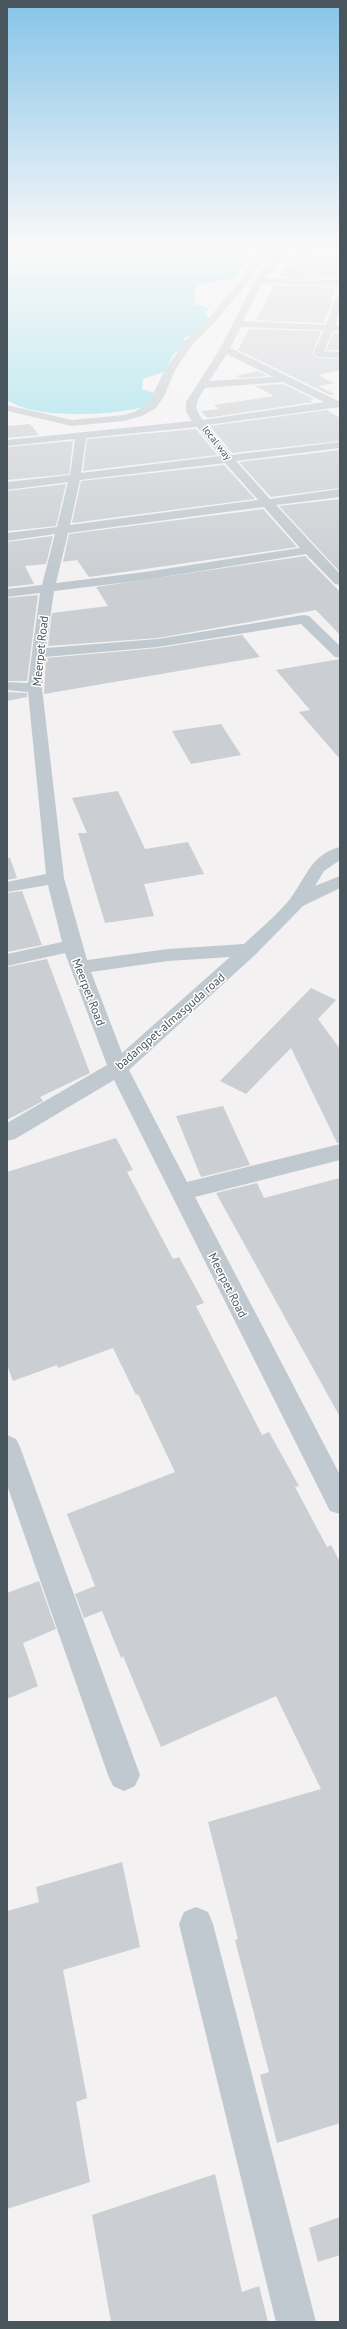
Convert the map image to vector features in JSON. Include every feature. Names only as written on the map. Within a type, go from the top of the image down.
[{"type":"street","points":[[7,408],[72,423],[123,418],[138,414],[152,406],[159,396],[170,370],[178,358]]},
{"type":"street","name":"local way","points":[[219,358],[191,402],[191,412],[268,504],[309,550],[340,581]]},
{"type":"street","points":[[242,358],[337,405]]},
{"type":"street","points":[[312,365],[316,358]]},
{"type":"street","points":[[201,385],[284,379]]},
{"type":"street","points":[[7,443],[81,434],[201,423],[337,405]]},
{"type":"street","name":"Meerpet Road","points":[[81,434],[74,478],[63,530],[48,587],[38,653],[35,688],[56,878],[72,946],[118,1068],[180,1192],[337,1490]]},
{"type":"street","points":[[7,486],[340,445]]},
{"type":"street","points":[[7,538],[268,504],[340,493]]},
{"type":"street","points":[[7,593],[145,576],[309,550]]},
{"type":"street","points":[[38,653],[158,643],[304,619],[340,654]]},
{"type":"street","points":[[7,686],[35,688]]},
{"type":"street","name":"badangpet-almasguda road","points":[[7,1133],[118,1068],[249,950],[297,902],[317,868],[340,852]]},
{"type":"street","points":[[7,887],[56,878]]},
{"type":"street","name":"badangpet-almasguda road","points":[[297,902],[340,882]]},
{"type":"street","points":[[7,960],[72,946]]},
{"type":"street","points":[[80,967],[168,955],[249,950]]},
{"type":"street","points":[[180,1192],[340,1152]]},
{"type":"street","points":[[7,1447],[124,1775]]},
{"type":"street","points":[[196,1924],[296,2322]]},
{"type":"water","points":[[7,358],[172,358],[164,372],[143,379],[142,389],[154,393],[150,405],[136,409],[98,414],[57,413],[37,411],[7,400]]},
{"type":"building","points":[[254,358],[340,359],[340,370],[318,375],[334,383],[318,386],[335,394],[330,395]]},
{"type":"building","points":[[258,371],[267,376],[239,378],[236,376]]},
{"type":"building","points":[[283,384],[314,399],[309,400],[313,402],[207,418],[201,411],[219,409],[214,405],[274,396],[255,386]]},
{"type":"building","points":[[327,410],[340,418],[340,441],[232,453],[210,426]]},
{"type":"building","points":[[30,424],[39,435],[7,438],[7,426]]},
{"type":"building","points":[[196,429],[217,455],[83,471],[87,439]]},
{"type":"building","points":[[73,441],[69,474],[7,480],[7,447]]},
{"type":"building","points":[[340,450],[340,488],[271,497],[239,462]]},
{"type":"building","points":[[224,465],[255,499],[72,523],[81,481]]},
{"type":"building","points":[[66,484],[56,526],[7,531],[7,491]]},
{"type":"building","points":[[340,499],[340,572],[279,506]]},
{"type":"building","points":[[263,509],[297,547],[89,577],[77,560],[63,562],[69,534]]},
{"type":"building","points":[[53,536],[46,564],[25,566],[34,584],[7,587],[7,542]]},
{"type":"building","points":[[305,556],[340,592],[340,635],[316,610],[158,638],[48,646],[52,613],[108,606],[96,587]]},
{"type":"building","points":[[38,595],[27,681],[7,681],[7,598]]},
{"type":"building","points":[[242,635],[260,657],[44,694],[46,658],[158,648]]},
{"type":"building","points":[[340,659],[340,759],[299,712],[310,710],[276,670]]},
{"type":"building","points":[[7,692],[27,693],[27,697],[7,701]]},
{"type":"building","points":[[221,724],[241,755],[191,764],[172,731]]},
{"type":"building","points":[[118,791],[145,849],[188,842],[204,874],[144,884],[154,916],[105,923],[78,833],[87,833],[72,798]]},
{"type":"building","points":[[7,858],[10,858],[17,878],[7,880]]},
{"type":"building","points":[[22,891],[42,945],[7,952],[7,893]]},
{"type":"building","points":[[47,959],[90,1073],[40,1097],[43,1101],[7,1120],[7,967]]},
{"type":"building","points":[[311,988],[336,1000],[318,1019],[340,1049],[340,1143],[337,1143],[291,1048],[246,1094],[220,1081]]},
{"type":"building","points":[[223,1106],[250,1165],[201,1177],[176,1116]]},
{"type":"building","points":[[116,1138],[133,1170],[127,1172],[173,1259],[179,1257],[204,1303],[196,1306],[262,1435],[269,1432],[299,1486],[295,1487],[327,1547],[331,1545],[340,1562],[340,2123],[277,2143],[260,2075],[269,2072],[235,1940],[238,1939],[208,1822],[321,1789],[276,1696],[161,1747],[123,1656],[121,1658],[102,1611],[84,1618],[75,1594],[95,1586],[67,1514],[175,1472],[138,1394],[136,1395],[113,1348],[58,1368],[57,1365],[13,1381],[7,1365],[7,1172]]},
{"type":"building","points":[[340,1178],[340,1417],[216,1193],[257,1183],[264,1198]]},
{"type":"building","points":[[39,1581],[56,1629],[23,1643],[38,1686],[7,1699],[7,1593]]},
{"type":"building","points":[[122,1862],[140,1947],[63,1970],[87,2098],[76,2102],[90,2182],[7,2209],[7,1911],[39,1902],[36,1887]]},
{"type":"building","points":[[215,2174],[242,2292],[259,2286],[268,2322],[111,2322],[92,2215]]},
{"type":"building","points":[[340,2217],[340,2255],[318,2262],[309,2228]]}]
